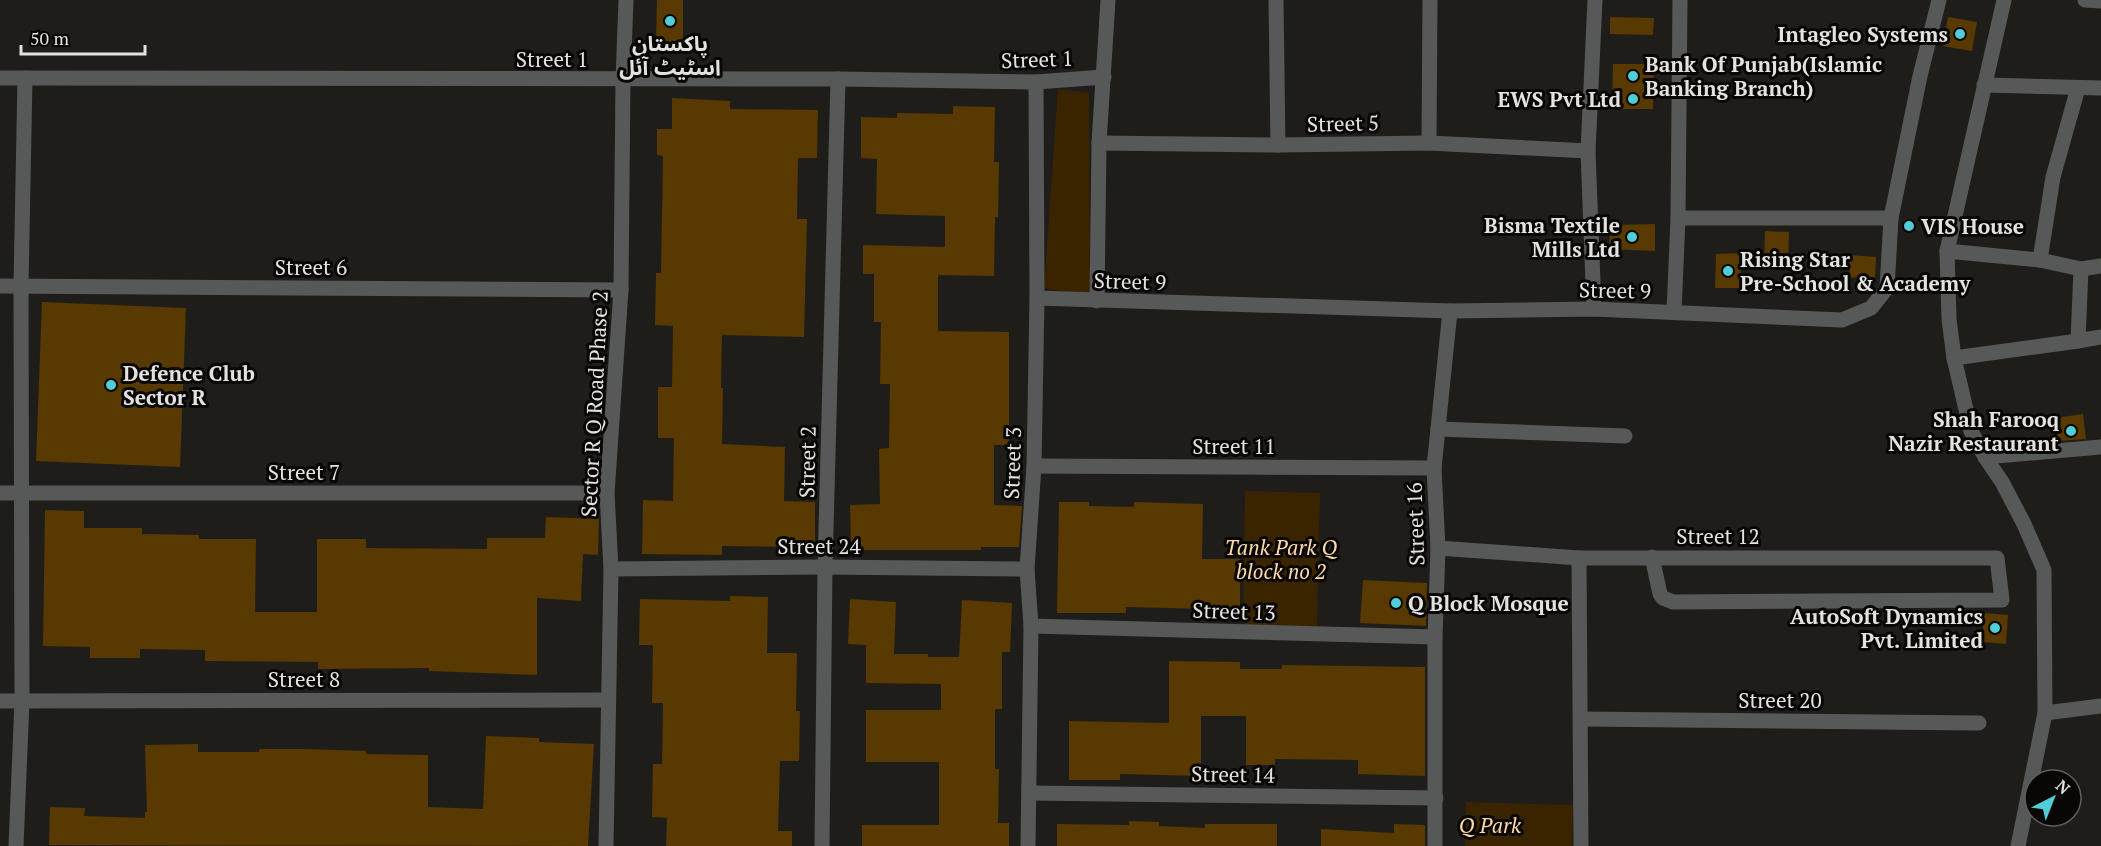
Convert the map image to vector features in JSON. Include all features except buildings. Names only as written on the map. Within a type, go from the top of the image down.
[{"type":"street","name":"Sector R Q Road Phase 2","points":[[606,846],[611,569],[607,493],[621,290],[626,0]]},
{"type":"street","points":[[1097,301],[1099,143],[1108,0]]},
{"type":"street","points":[[1276,0],[1278,145]]},
{"type":"street","points":[[1429,143],[1430,0]]},
{"type":"street","points":[[1594,309],[1588,151],[1595,0]]},
{"type":"street","points":[[1674,312],[1678,218],[1680,0]]},
{"type":"street","name":"Street 9","points":[[1037,298],[1450,311],[1594,309],[1842,320],[1871,308],[1887,288],[1891,218],[1920,76],[1939,0]]},
{"type":"street","points":[[2004,0],[1947,251],[1949,319],[1954,358],[1971,431],[2002,482],[2044,570],[2044,713],[2018,846]]},
{"type":"street","points":[[2085,0],[2101,1]]},
{"type":"street","name":"Street 1","points":[[0,78],[838,79],[1036,82],[1104,77]]},
{"type":"street","points":[[16,846],[22,701],[21,286],[25,78]]},
{"type":"street","name":"Street 2","points":[[822,846],[825,567],[838,79]]},
{"type":"street","name":"Street 3","points":[[1028,846],[1031,626],[1027,569],[1034,466],[1037,298],[1036,82]]},
{"type":"street","points":[[1984,85],[2101,88]]},
{"type":"street","points":[[2040,260],[2052,177],[2079,88]]},
{"type":"street","name":"Street 5","points":[[1099,143],[1278,145],[1429,143],[1588,151]]},
{"type":"street","points":[[1678,218],[1891,218]]},
{"type":"street","points":[[1947,251],[2040,260],[2081,269],[2101,266]]},
{"type":"street","points":[[2078,341],[2081,269]]},
{"type":"street","name":"Street 6","points":[[0,285],[621,290]]},
{"type":"street","name":"Street 16","points":[[1435,846],[1435,638],[1438,548],[1434,468],[1450,311]]},
{"type":"street","points":[[1954,358],[2101,337]]},
{"type":"street","points":[[1438,429],[1625,436]]},
{"type":"street","points":[[1985,457],[2101,447]]},
{"type":"street","name":"Street 11","points":[[1034,466],[1434,468]]},
{"type":"street","name":"Street 7","points":[[0,493],[607,493]]},
{"type":"street","name":"Street 12","points":[[1438,548],[1579,558],[1652,557],[1997,558],[2002,600],[1673,602],[1663,598],[1660,594],[1652,557]]},
{"type":"street","points":[[1579,558],[1581,846]]},
{"type":"street","name":"Street 24","points":[[611,569],[825,567],[1027,569]]},
{"type":"street","name":"Street 13","points":[[1031,626],[1435,638]]},
{"type":"street","name":"Street 8","points":[[0,701],[608,700]]},
{"type":"street","points":[[2044,713],[2101,706]]},
{"type":"street","name":"Street 20","points":[[1581,720],[1980,723]]},
{"type":"street","name":"Street 14","points":[[1029,793],[1436,798]]},
{"type":"green space","points":[[1058,89],[1089,93],[1090,296],[1044,288]]},
{"type":"green space","name":"Tank Park Q block no 2","points":[[1245,491],[1320,493],[1317,627],[1243,625]]},
{"type":"green space","name":"Q Park","points":[[1466,802],[1573,805],[1572,846],[1465,846]]},
{"type":"place","name":"پاکستان اسٹیٹ آئل","points":[[670,21]]},
{"type":"place","name":"Intagleo Systems","points":[[1960,34]]},
{"type":"place","name":"Bank Of Punjab(Islamic Banking Branch)","points":[[1633,76]]},
{"type":"place","name":"EWS Pvt Ltd","points":[[1633,99]]},
{"type":"place","name":"VIS House","points":[[1909,226]]},
{"type":"place","name":"Bisma Textile Mills Ltd","points":[[1632,237]]},
{"type":"place","name":"Rising Star Pre-School & Academy","points":[[1728,271]]},
{"type":"place","name":"Defence Club Sector R","points":[[111,385]]},
{"type":"place","name":"Shah Farooq Nazir Restaurant","points":[[2071,431]]},
{"type":"place","name":"Q Block Mosque","points":[[1396,603]]},
{"type":"place","name":"AutoSoft Dynamics Pvt. Limited","points":[[1995,628]]}]
